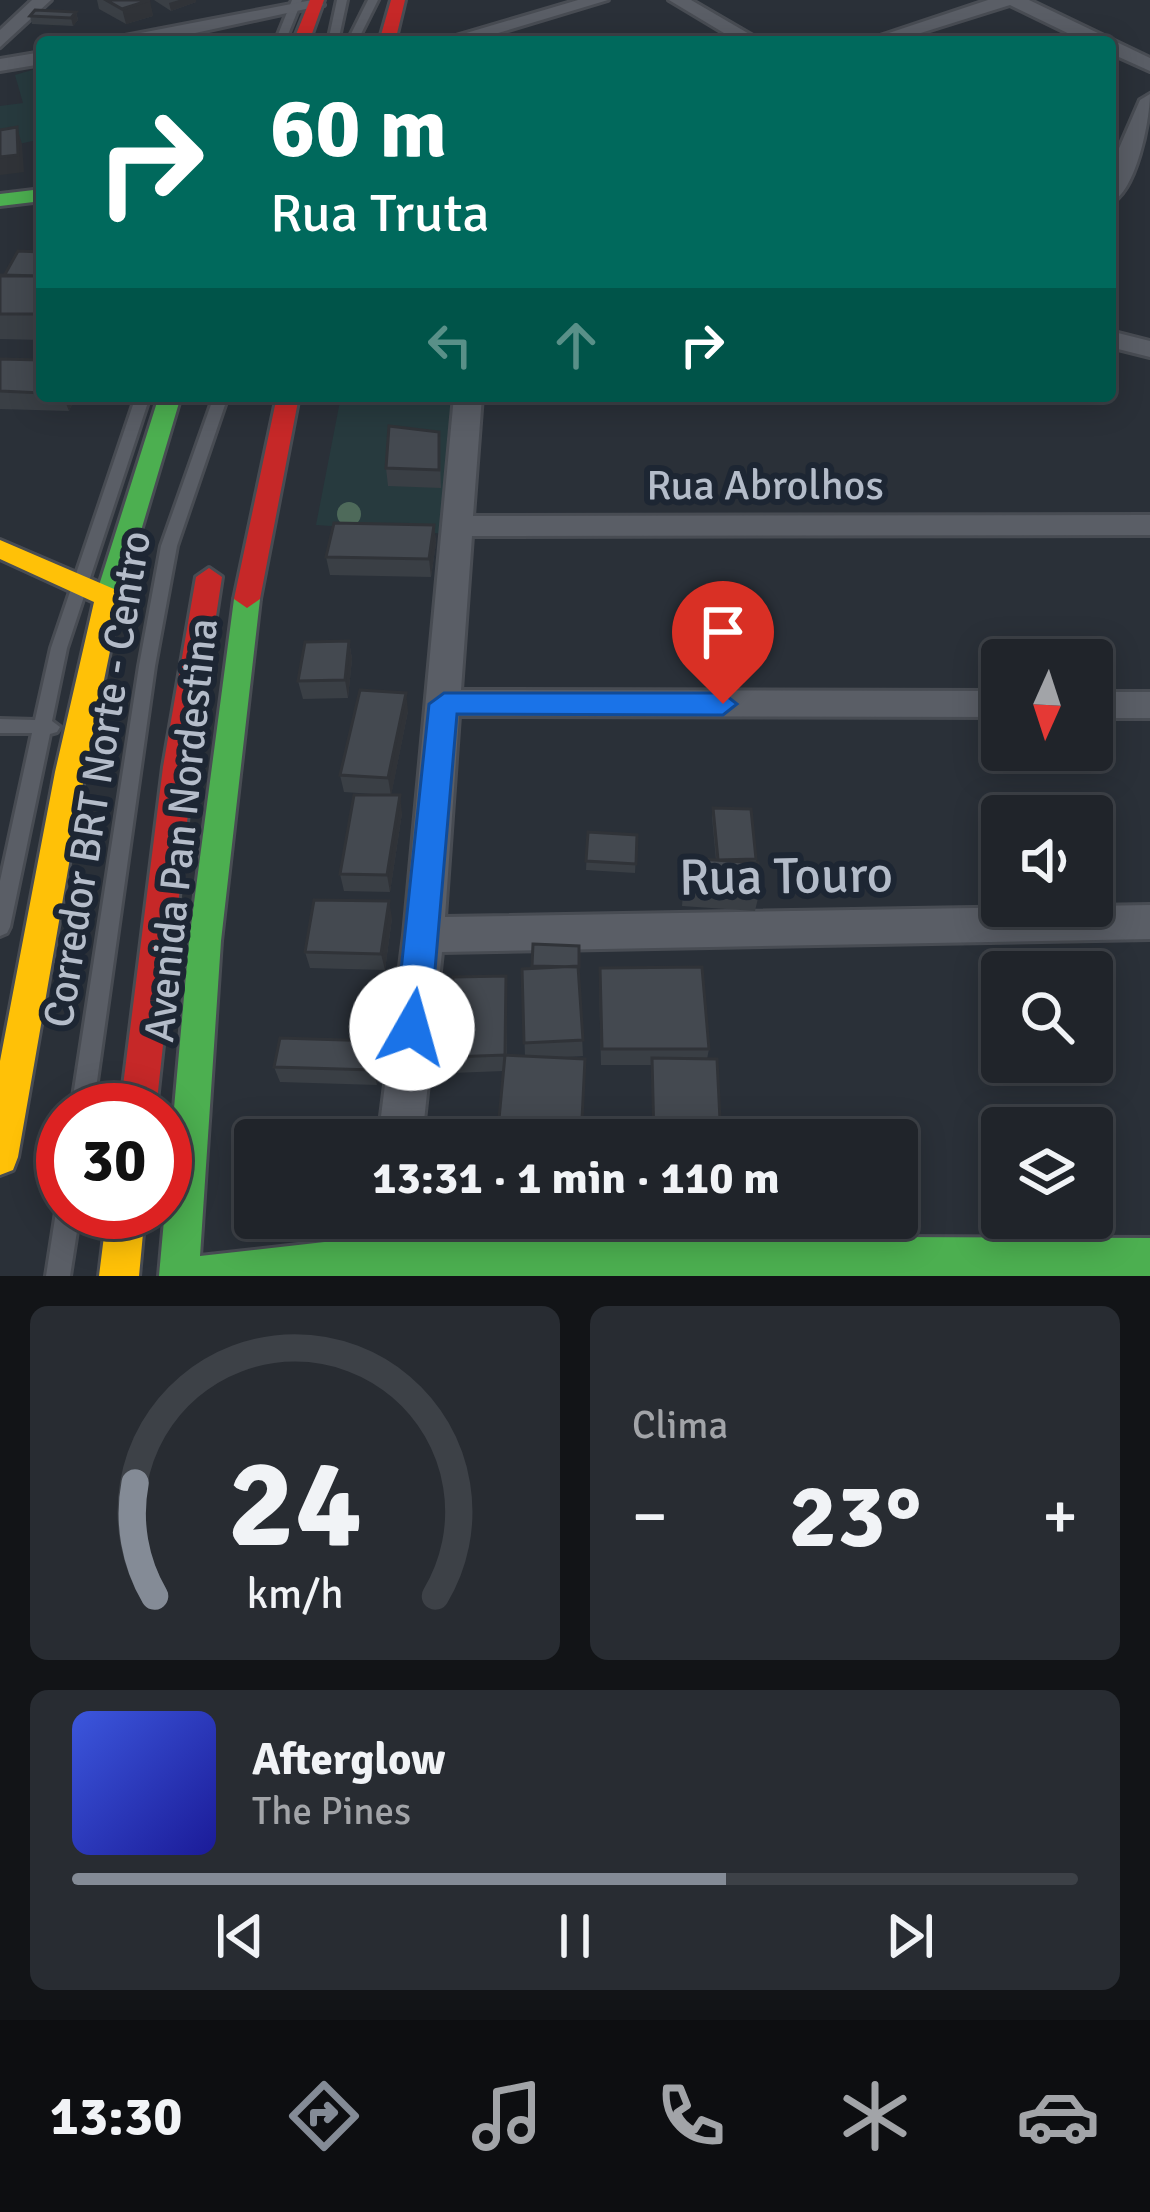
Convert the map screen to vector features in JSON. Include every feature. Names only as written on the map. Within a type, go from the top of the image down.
[{"type":"main road","points":[[389,36],[398,0]]},
{"type":"main road","points":[[303,36],[313,3]]},
{"type":"main road","points":[[0,200],[36,196]]},
{"type":"main road","points":[[0,1157],[15,1008],[76,728],[92,590],[168,402]]},
{"type":"main road","name":"Avenida Pan Nordestina","points":[[179,1276],[206,941],[244,624],[286,402]]},
{"type":"main road","points":[[0,549],[92,590]]},
{"type":"main road","name":"Avenida Pan Nordestina","points":[[141,1083],[178,767],[212,555]]},
{"type":"main road","points":[[119,1276],[123,1239]]},
{"type":"main road","points":[[194,1276],[387,1249],[1150,1256]]},
{"type":"street","points":[[0,41],[43,0]]},
{"type":"street","points":[[468,36],[599,0]]},
{"type":"street","points":[[678,0],[742,36]]},
{"type":"street","points":[[892,36],[1011,0],[1088,36]]},
{"type":"street","points":[[154,36],[313,3]]},
{"type":"street","points":[[1116,49],[1150,65]]},
{"type":"street","points":[[0,65],[36,59]]},
{"type":"street","points":[[1116,182],[1150,100]]},
{"type":"street","points":[[1116,340],[1150,349]]},
{"type":"street","points":[[402,1119],[424,935],[468,402]]},
{"type":"street","name":"Rua Abrolhos","points":[[1072,526],[1150,499]]},
{"type":"street","name":"Rua Abrolhos","points":[[458,526],[1150,525]]},
{"type":"street","points":[[444,704],[981,704]]},
{"type":"street","points":[[1113,704],[1150,705]]},
{"type":"street","name":"Rua Touro","points":[[424,935],[1150,922]]},
{"type":"lane","points":[[355,36],[374,0]]},
{"type":"lane","points":[[285,36],[313,3],[330,36]]},
{"type":"lane","points":[[0,927],[40,727],[92,590],[141,402]]},
{"type":"lane","name":"Corredor BRT Norte - Centro","points":[[86,1083],[169,546],[219,402]]},
{"type":"lane","points":[[0,726],[76,728]]},
{"type":"lane","points":[[58,1276],[64,1239]]},
{"type":"green space","points":[[36,69],[36,140],[0,148],[0,106],[23,103],[15,75]]},
{"type":"green space","points":[[340,402],[469,402],[448,534],[316,525]]},
{"type":"building","points":[[106,0],[150,0],[122,9]]},
{"type":"building","points":[[35,10],[76,12],[71,18],[30,16]]},
{"type":"building","points":[[17,127],[18,155],[0,157],[0,130]]},
{"type":"building","points":[[18,251],[36,252],[36,276],[4,276]]},
{"type":"building","points":[[0,275],[36,276],[36,314],[0,314]]},
{"type":"building","points":[[0,359],[36,360],[36,393],[0,391]]},
{"type":"building","points":[[389,426],[439,432],[439,470],[386,468]]},
{"type":"building","points":[[334,523],[434,525],[429,559],[326,557]]},
{"type":"building","points":[[349,641],[345,680],[298,681],[305,642]]},
{"type":"building","points":[[360,690],[406,693],[388,778],[340,775]]},
{"type":"building","points":[[354,795],[400,795],[387,875],[340,874]]},
{"type":"building","points":[[713,808],[751,809],[756,859],[718,860]]},
{"type":"building","points":[[588,832],[637,835],[636,864],[586,861]]},
{"type":"building","points":[[686,858],[758,863],[759,894],[684,889]]},
{"type":"building","points":[[314,900],[389,901],[381,954],[305,952]]},
{"type":"building","points":[[533,944],[579,946],[579,967],[532,966]]},
{"type":"building","points":[[578,966],[583,1040],[524,1043],[522,969]]},
{"type":"building","points":[[702,967],[709,1049],[602,1049],[600,968]]},
{"type":"building","points":[[506,976],[505,1055],[450,1057],[453,977]]},
{"type":"building","points":[[280,1038],[377,1041],[373,1070],[274,1067]]},
{"type":"building","points":[[505,1055],[585,1059],[582,1119],[499,1119]]},
{"type":"building","points":[[652,1058],[717,1059],[720,1119],[653,1119]]},
{"type":"traffic: fast","points":[[0,200],[36,196]]},
{"type":"traffic: fast","points":[[108,598],[168,402]]},
{"type":"traffic: fast","points":[[179,1276],[205,941],[247,599]]},
{"type":"traffic: fast","points":[[194,1276],[386,1254],[1150,1257]]},
{"type":"traffic: slow","points":[[0,549],[105,596]]},
{"type":"traffic: slow","points":[[0,1157],[70,772],[108,598]]},
{"type":"traffic: slow","points":[[119,1276],[123,1239]]},
{"type":"traffic: jam","points":[[303,36],[317,0]]},
{"type":"traffic: jam","points":[[389,36],[398,0]]},
{"type":"traffic: jam","points":[[247,599],[287,402]]},
{"type":"traffic: jam","points":[[141,1083],[178,767],[209,577]]},
{"type":"route","points":[[412,1028],[444,704],[723,704]]}]
